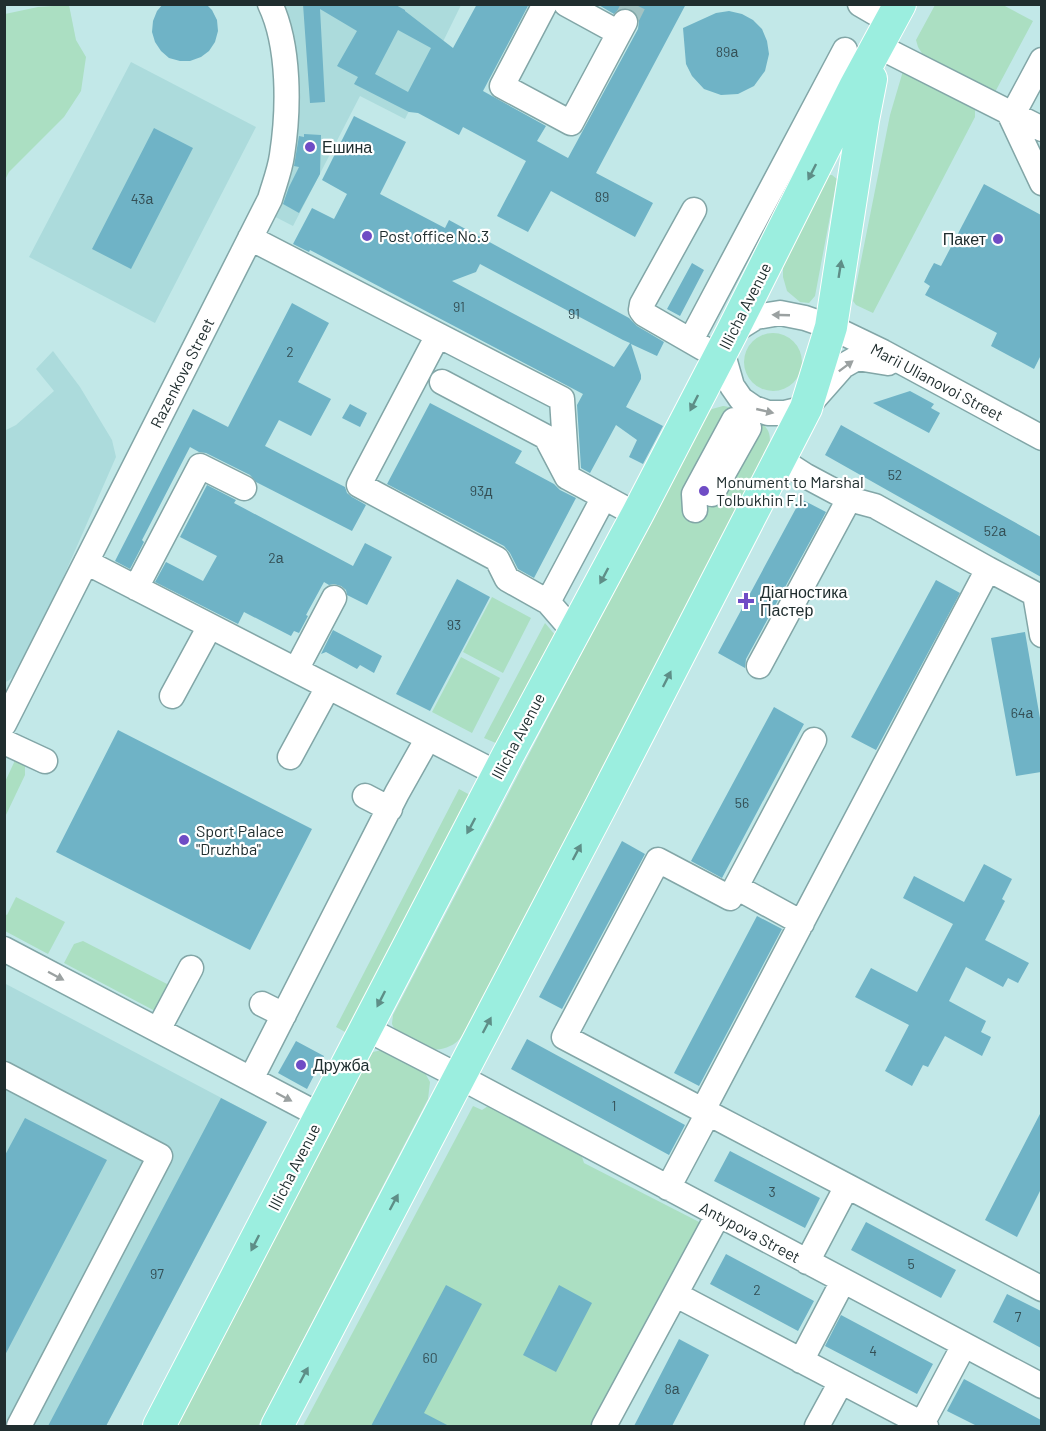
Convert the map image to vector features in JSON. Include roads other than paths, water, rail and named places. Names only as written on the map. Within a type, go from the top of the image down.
[{"type":"main road","name":"Illicha Avenue","points":[[159,1426],[498,774],[722,351],[784,229],[821,125],[889,24]]},
{"type":"main road","points":[[277,1426],[806,408],[831,327],[862,120],[889,24]]},
{"type":"street","name":"Razenkova Street","points":[[4,724],[270,200],[282,157],[287,107],[280,34],[270,4]]},
{"type":"street","points":[[545,4],[502,86],[571,123],[622,27],[566,4]]},
{"type":"street","points":[[860,4],[1010,113],[1041,129]]},
{"type":"street","points":[[691,340],[754,221],[821,125],[845,50]]},
{"type":"street","points":[[1010,113],[1041,60]]},
{"type":"street","points":[[1010,113],[1041,183]]},
{"type":"street","points":[[693,210],[642,304],[641,310],[644,314],[702,346],[709,353],[722,351],[756,317],[780,313],[831,327]]},
{"type":"street","points":[[754,221],[784,229]]},
{"type":"street","points":[[250,238],[561,399],[567,477]]},
{"type":"street","name":"Marii Ulianovoi Street","points":[[831,327],[1038,429]]},
{"type":"street","points":[[438,335],[359,485],[497,559],[507,579],[548,602],[574,632]]},
{"type":"street","points":[[722,351],[732,386],[741,399],[754,408],[768,413],[784,413],[806,408],[843,366],[857,358],[912,367]]},
{"type":"street","points":[[442,382],[546,437],[567,477],[637,515]]},
{"type":"street","points":[[784,450],[787,462],[792,467],[849,499],[875,506],[1038,596],[1041,635]]},
{"type":"street","points":[[136,588],[200,466],[244,488]]},
{"type":"street","points":[[548,602],[604,497]]},
{"type":"street","points":[[759,666],[849,499]]},
{"type":"street","points":[[86,562],[498,774]]},
{"type":"street","points":[[668,1188],[802,923],[988,569]]},
{"type":"street","points":[[296,670],[334,598]]},
{"type":"street","points":[[172,696],[210,626]]},
{"type":"street","points":[[290,758],[328,687]]},
{"type":"street","points":[[251,1080],[428,738]]},
{"type":"street","points":[[814,740],[730,898],[658,860],[564,1037],[1041,1289]]},
{"type":"street","points":[[4,742],[45,761]]},
{"type":"street","points":[[364,796],[390,808]]},
{"type":"street","points":[[736,887],[802,923]]},
{"type":"street","points":[[4,949],[321,1116]]},
{"type":"street","points":[[158,1030],[191,968]]},
{"type":"street","points":[[262,1004],[284,1016]]},
{"type":"street","name":"Antypova Street","points":[[365,1028],[1041,1386]]},
{"type":"street","points":[[4,1074],[160,1156],[19,1426]]},
{"type":"street","points":[[807,1262],[847,1186]]},
{"type":"street","points":[[617,1426],[684,1299],[722,1217]]},
{"type":"street","points":[[604,1426],[722,1217]]},
{"type":"street","points":[[801,1361],[843,1281]]},
{"type":"street","points":[[684,1299],[924,1425],[964,1345]]},
{"type":"street","points":[[817,1426],[841,1382]]},
{"type":"tunnel","points":[[625,22],[634,4]]},
{"type":"place","name":"Ешина","points":[[310,147]]},
{"type":"place","name":"Post office No.3","points":[[367,236]]},
{"type":"place","name":"Пакет","points":[[998,239]]},
{"type":"place","name":"Monument to Marshal Tolbukhin F.I.","points":[[704,491]]},
{"type":"place","name":"Діагностика Пастер","points":[[746,601]]},
{"type":"place","name":"Sport Palace \"Druzhba\"","points":[[184,840]]},
{"type":"place","name":"Дружба","points":[[301,1065]]}]
